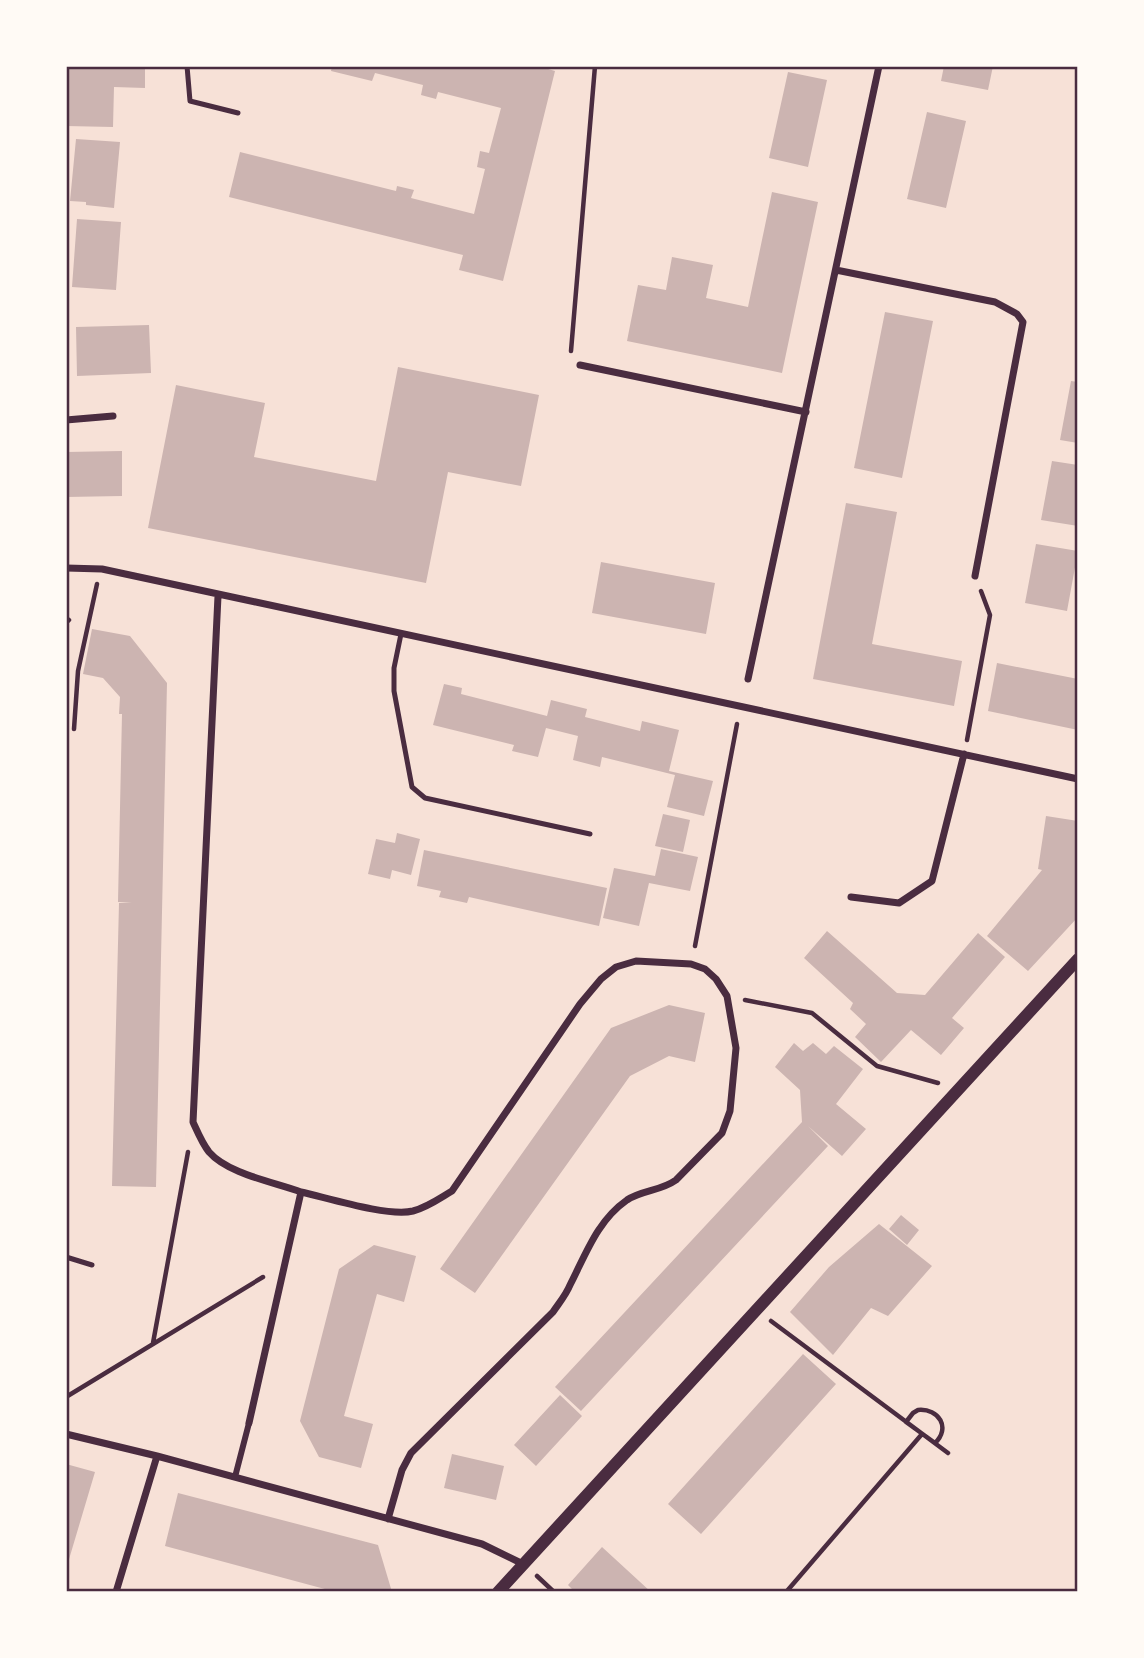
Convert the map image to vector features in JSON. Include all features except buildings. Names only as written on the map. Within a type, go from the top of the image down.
[{"type":"street","points":[[748,679],[879,66]]},
{"type":"street","points":[[836,270],[995,302],[1017,314],[1023,322],[975,576]]},
{"type":"street","points":[[580,365],[806,412]]},
{"type":"street","points":[[66,420],[113,416]]},
{"type":"street","points":[[66,568],[100,569],[1077,779]]},
{"type":"street","points":[[218,596],[193,1122],[209,1152],[220,1162],[301,1192],[392,1212],[412,1211],[433,1203],[452,1191],[580,1004],[601,979],[616,967],[636,961],[691,964],[705,969],[716,979],[727,996],[736,1048],[730,1111],[722,1133],[676,1180],[667,1186],[636,1195],[615,1211],[593,1237],[570,1287],[553,1312],[411,1453],[402,1469],[388,1519]]},
{"type":"street","points":[[851,897],[899,903],[932,881],[964,754]]},
{"type":"street","points":[[498,1591],[1077,960]]},
{"type":"street","points":[[235,1478],[301,1192]]},
{"type":"street","points":[[66,1434],[157,1455],[482,1544],[523,1564]]},
{"type":"street","points":[[116,1591],[157,1455]]},
{"type":"lane","points":[[187,66],[190,101],[238,113]]},
{"type":"lane","points":[[401,634],[394,668],[394,691],[412,788],[425,798],[590,834]]},
{"type":"lane","points":[[66,1257],[92,1265]]},
{"type":"path","points":[[580,365],[570,363],[595,66]]},
{"type":"path","points":[[74,729],[78,671],[100,569]]},
{"type":"path","points":[[964,754],[990,615],[975,576]]},
{"type":"path","points":[[691,964],[741,706]]},
{"type":"path","points":[[727,996],[812,1013],[877,1066],[959,1088]]},
{"type":"path","points":[[153,1344],[193,1122]]},
{"type":"path","points":[[66,1397],[285,1263]]},
{"type":"path","points":[[756,1310],[935,1443]]},
{"type":"path","points":[[906,1422],[918,1410],[937,1414],[941,1419],[943,1431],[935,1443]]},
{"type":"path","points":[[906,1422],[947,1453]]},
{"type":"path","points":[[787,1591],[922,1434]]}]
